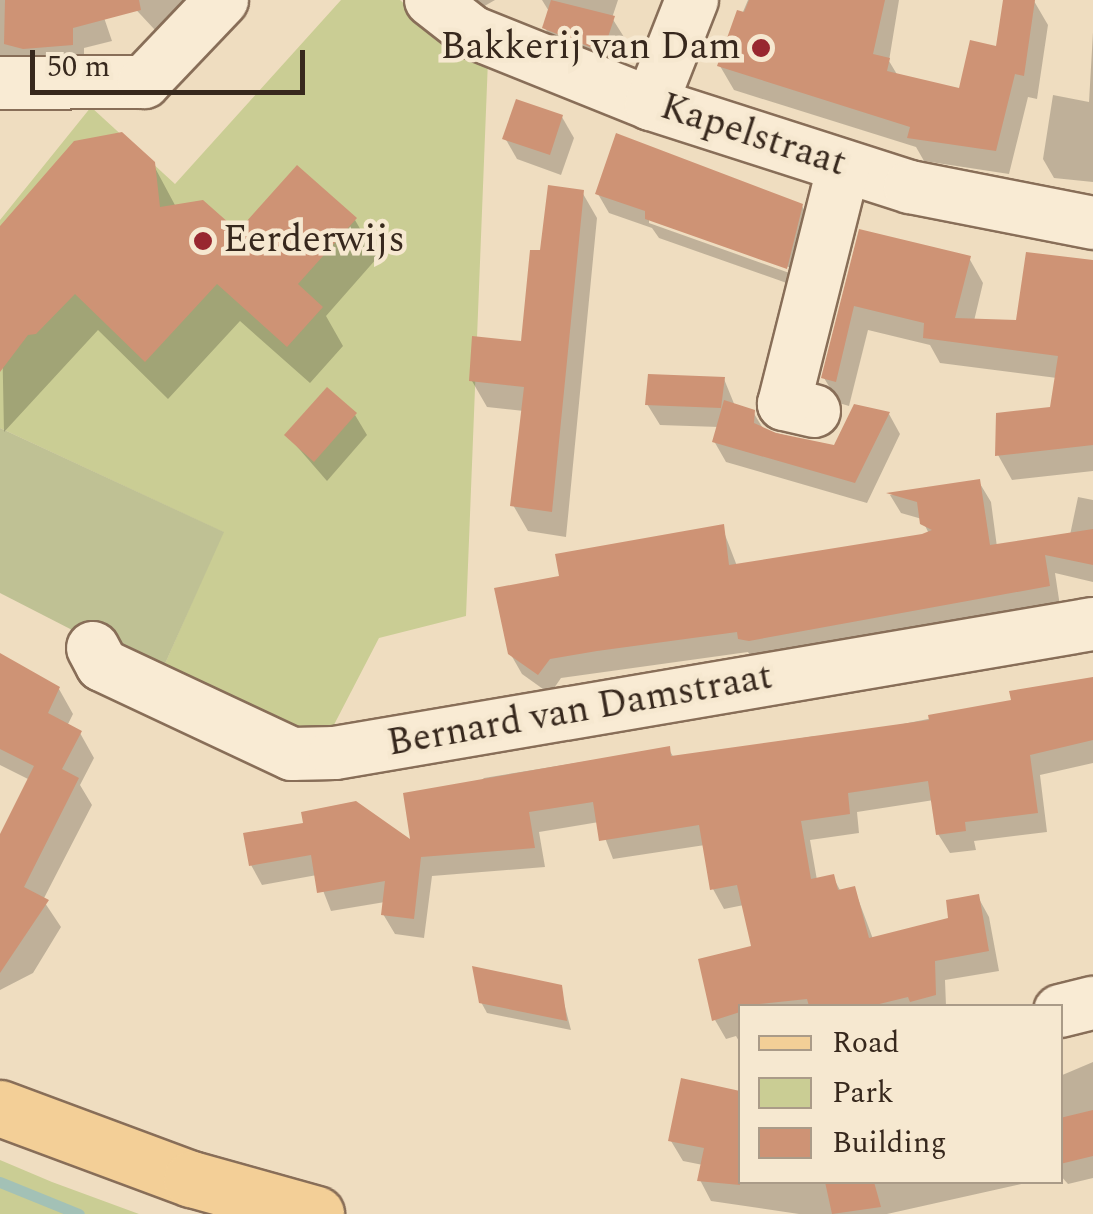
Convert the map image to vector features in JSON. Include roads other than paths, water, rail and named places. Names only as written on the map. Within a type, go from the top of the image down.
[{"type":"main road","points":[[0,1108],[190,1179],[316,1214]]},
{"type":"street","points":[[0,83],[144,82],[222,0]]},
{"type":"street","name":"Kapelstraat","points":[[430,0],[472,32],[652,104],[910,187],[1093,223]]},
{"type":"street","points":[[652,104],[692,0]]},
{"type":"street","points":[[814,411],[784,404],[844,166]]},
{"type":"street","name":"Bernard van Damstraat","points":[[92,648],[102,665],[292,754],[335,753],[1093,624]]},
{"type":"street","points":[[1063,1010],[1093,1003]]},
{"type":"waterway","points":[[0,1182],[79,1214]]},
{"type":"place","name":"Bakkerij van Dam","points":[[761,48]]},
{"type":"place","name":"Eerderwijs","points":[[203,241]]}]
